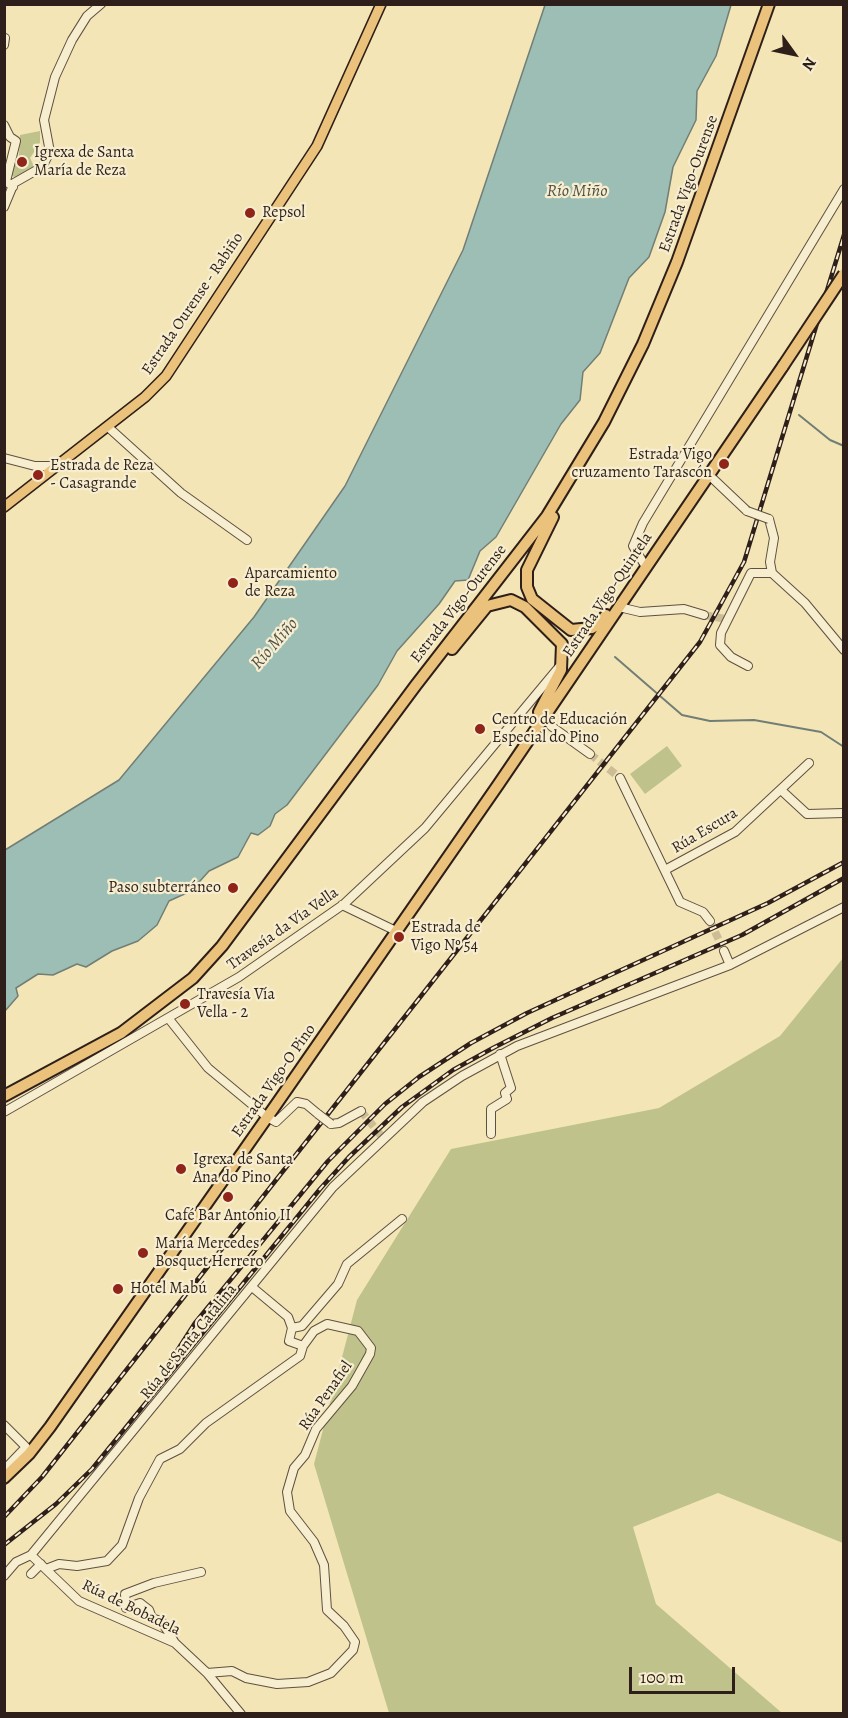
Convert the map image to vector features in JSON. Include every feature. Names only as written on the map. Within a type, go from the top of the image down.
[{"type":"highway","name":"Estrada Vigo-Ourense","points":[[4,1096],[121,1033],[193,978],[222,946],[547,516],[604,422],[644,344],[677,262],[769,4]]},
{"type":"highway","points":[[748,66],[774,4]]},
{"type":"highway","name":"Estrada Vigo-Quintela","points":[[396,931],[709,475],[843,274]]},
{"type":"highway","points":[[604,422],[580,471],[535,549],[527,570],[527,587],[532,599],[564,627],[580,630],[599,624],[633,577],[646,567]]},
{"type":"highway","points":[[356,766],[487,606],[511,600],[525,607],[562,644],[562,663],[561,670],[538,714],[498,785]]},
{"type":"highway","name":"Estrada Vigo-O Pino","points":[[6,1476],[31,1445],[267,1117],[396,931]]},
{"type":"main road","name":"Estrada Ourense - Rabiño","points":[[4,507],[108,427],[145,397],[166,376],[317,146],[381,4]]},
{"type":"street","points":[[4,207],[14,183],[42,167],[50,152],[44,120],[56,77],[72,40],[87,16],[101,4]]},
{"type":"street","points":[[4,125],[10,137],[16,141],[6,181],[13,188]]},
{"type":"street","points":[[646,567],[633,546],[643,522],[843,189]]},
{"type":"street","points":[[108,427],[181,493],[247,540]]},
{"type":"street","points":[[4,458],[35,466],[56,466]]},
{"type":"street","points":[[709,475],[747,511],[769,519],[774,538],[770,562],[772,573],[805,603],[843,650]]},
{"type":"street","points":[[748,666],[731,657],[720,645],[721,633],[751,573],[772,573]]},
{"type":"street","points":[[619,607],[640,612],[684,609],[704,615]]},
{"type":"street","name":"Travesía da Vía Vella","points":[[4,1112],[239,977],[342,905],[425,828],[562,663]]},
{"type":"street","points":[[527,706],[538,714]]},
{"type":"street","points":[[551,706],[551,726]]},
{"type":"street","points":[[527,740],[551,726]]},
{"type":"street","points":[[551,726],[590,754]]},
{"type":"street","name":"Rúa Escura","points":[[664,870],[735,832],[809,763]]},
{"type":"street","points":[[620,778],[635,803],[680,902],[703,912],[710,921]]},
{"type":"street","points":[[781,790],[807,814],[843,813]]},
{"type":"street","points":[[342,905],[396,931]]},
{"type":"street","name":"Rúa de Santa Catalina","points":[[5,1575],[16,1562],[31,1555],[333,1186],[423,1102],[500,1054],[581,1019],[730,965],[843,907]]},
{"type":"street","points":[[724,951],[730,965]]},
{"type":"street","points":[[169,1019],[208,1068],[276,1122],[297,1102],[306,1104],[331,1124],[339,1123],[361,1111]]},
{"type":"street","points":[[491,1134],[491,1109],[507,1099],[505,1094],[511,1088],[500,1054]]},
{"type":"street","points":[[292,1328],[302,1326],[338,1284],[347,1264],[402,1219]]},
{"type":"street","points":[[31,1574],[44,1567],[59,1564],[77,1566],[107,1561],[122,1545],[139,1498],[160,1459],[180,1449],[206,1423],[300,1356],[303,1346],[289,1341],[292,1328],[288,1317],[252,1287]]},
{"type":"street","name":"Rúa Penafiel","points":[[207,1673],[232,1671],[246,1678],[277,1684],[308,1682],[331,1673],[353,1650],[355,1642],[344,1626],[327,1610],[324,1565],[314,1542],[290,1510],[287,1492],[294,1468],[305,1455],[316,1429],[352,1386],[371,1348],[362,1335],[327,1324],[314,1331],[303,1346]]},
{"type":"street","points":[[4,1425],[31,1445]]},
{"type":"street","name":"Rúa de Bobadela","points":[[31,1555],[79,1601],[175,1642],[207,1673],[241,1713]]},
{"type":"street","points":[[175,1642],[162,1622],[152,1618],[149,1610],[140,1603],[126,1608],[125,1594],[154,1582],[201,1572]]},
{"type":"green space","points":[[40,131],[40,143],[30,158],[35,168],[19,179],[10,175],[19,155],[20,135]]},
{"type":"green space","points":[[667,746],[682,766],[645,794],[630,774]]},
{"type":"green space","points":[[843,958],[843,1543],[718,1493],[633,1527],[656,1604],[782,1713],[389,1713],[314,1464],[357,1300],[451,1149],[659,1108],[780,1036]]},
{"type":"water","name":"Río Miño","points":[[545,5],[731,5],[716,56],[697,91],[696,120],[673,167],[665,212],[649,257],[629,278],[600,353],[583,372],[580,400],[561,424],[496,537],[480,551],[468,580],[455,581],[439,604],[397,651],[378,685],[287,805],[275,814],[270,826],[258,835],[251,833],[238,857],[209,871],[191,891],[169,901],[157,925],[138,941],[112,951],[86,967],[77,964],[53,975],[38,974],[16,988],[18,996],[5,1011],[5,850],[119,780],[254,617],[345,486],[463,250]]},
{"type":"waterway","points":[[799,415],[830,440],[844,446]]},
{"type":"waterway","points":[[615,657],[682,715],[710,721],[754,720],[821,732],[844,747]]},
{"type":"tunnel","points":[[704,615],[726,619]]},
{"type":"tunnel","points":[[590,754],[620,778]]},
{"type":"tunnel","points":[[710,921],[724,951]]},
{"type":"tunnel","points":[[361,1111],[383,1138]]},
{"type":"railway","points":[[4,1517],[42,1477],[700,642],[744,562],[844,235]]},
{"type":"railway","points":[[166,1368],[195,1323],[328,1161],[385,1104],[419,1077],[471,1043],[527,1013],[768,903],[844,862]]},
{"type":"railway","points":[[4,1545],[56,1504],[92,1469],[320,1189],[349,1157],[402,1107],[453,1070],[493,1048],[552,1018],[742,935],[844,878]]},
{"type":"place","name":"Igrexa de Santa María de Reza","points":[[22,162]]},
{"type":"place","name":"Repsol","points":[[250,213]]},
{"type":"place","name":"Estrada Vigo cruzamento Tarascón","points":[[724,464]]},
{"type":"place","name":"Estrada de Reza - Casagrande","points":[[38,475]]},
{"type":"place","name":"Aparcamiento de Reza","points":[[233,583]]},
{"type":"place","name":"Centro de Educación Especial do Pino","points":[[480,729]]},
{"type":"place","name":"Paso subterráneo","points":[[233,888]]},
{"type":"place","name":"Estrada de Vigo Nº 54","points":[[399,937]]},
{"type":"place","name":"Travesía Vía Vella - 2","points":[[185,1004]]},
{"type":"place","name":"Igrexa de Santa Ana do Pino","points":[[181,1169]]},
{"type":"place","name":"Café Bar Antonio II","points":[[228,1197]]},
{"type":"place","name":"María Mercedes Bosquet Herrero","points":[[143,1253]]},
{"type":"place","name":"Hotel Mabú","points":[[118,1289]]}]
